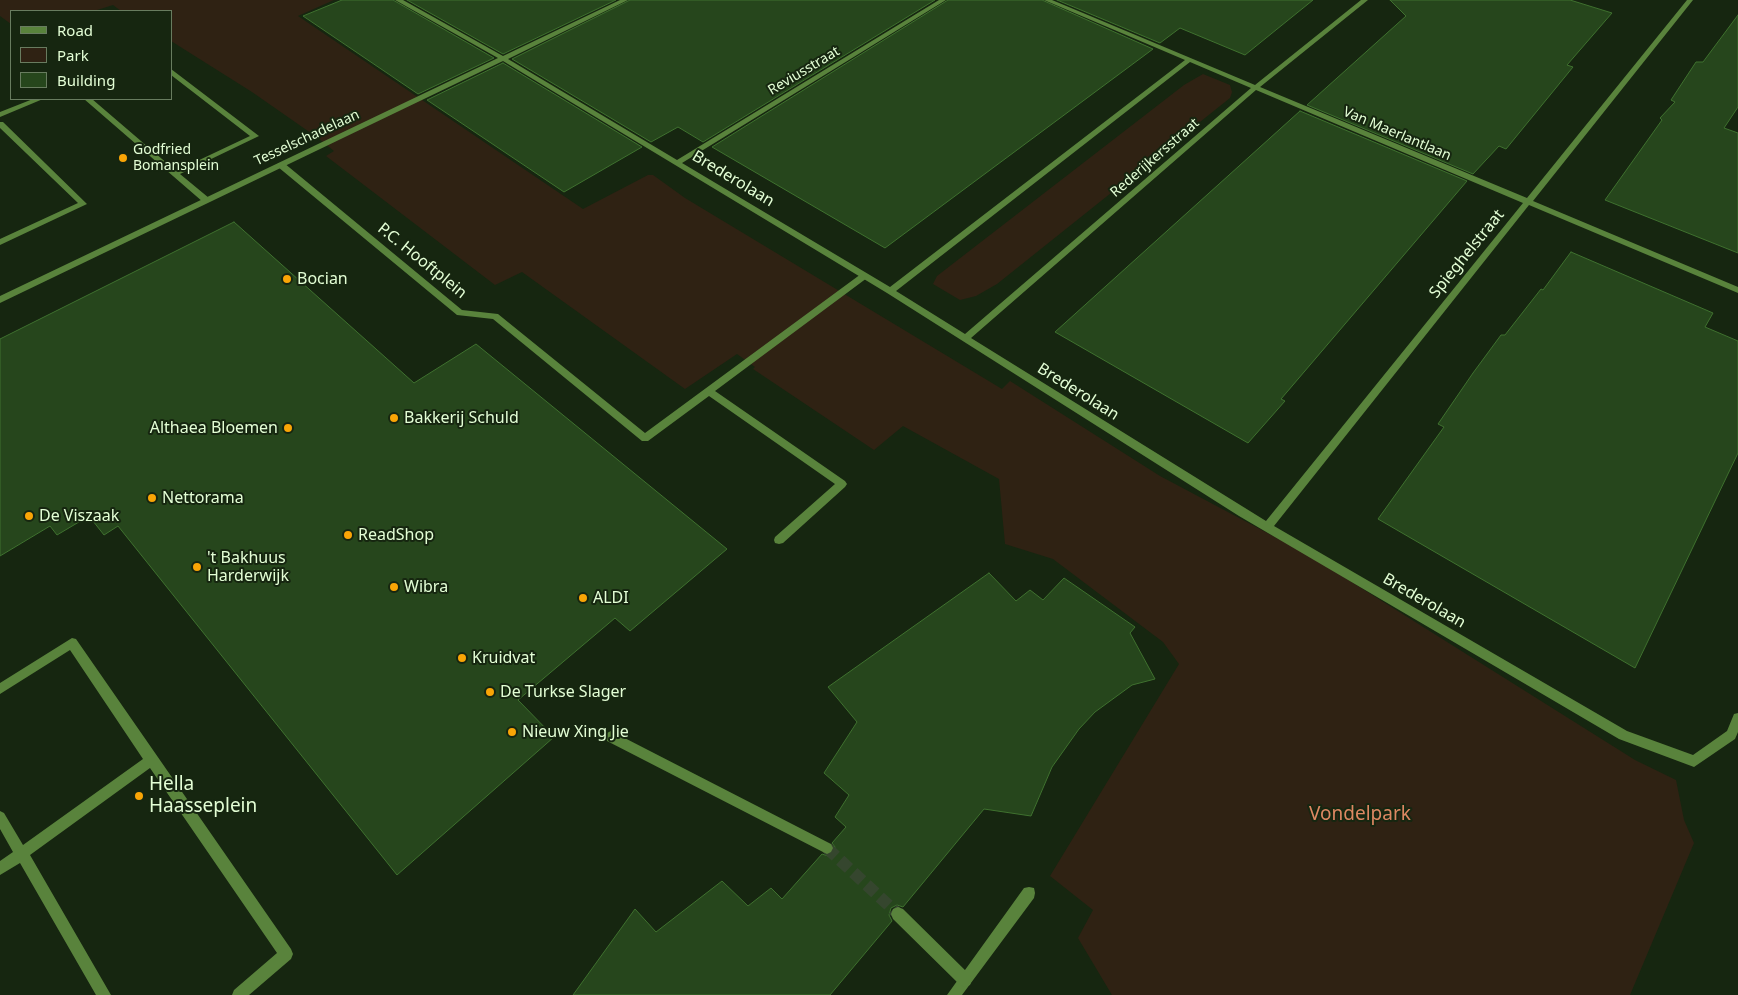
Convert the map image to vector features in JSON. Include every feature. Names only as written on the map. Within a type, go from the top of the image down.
[{"type":"street","name":"Brederolaan","points":[[398,0],[504,59],[890,291],[1267,527],[1623,735],[1694,762],[1731,735],[1738,718]]},
{"type":"street","name":"Tesselschadelaan","points":[[0,300],[626,0]]},
{"type":"street","name":"Reviusstraat","points":[[677,163],[943,0]]},
{"type":"street","name":"Rederijkersstraat","points":[[964,339],[1255,88],[1365,0]]},
{"type":"street","name":"Spieghelstraat","points":[[1267,527],[1690,0]]},
{"type":"street","name":"Van Maerlantlaan","points":[[1052,1],[1738,290]]},
{"type":"street","points":[[890,291],[1189,60]]},
{"type":"street","points":[[172,73],[255,136],[175,174]]},
{"type":"street","points":[[0,115],[37,100]]},
{"type":"street","points":[[89,100],[206,200]]},
{"type":"street","points":[[0,124],[83,204],[0,242]]},
{"type":"street","name":"P.C. Hooftplein","points":[[281,165],[460,313],[495,316],[645,438],[709,391]]},
{"type":"street","points":[[779,540],[842,484],[709,391],[864,276]]},
{"type":"street","points":[[0,689],[72,643],[286,954],[238,995]]},
{"type":"street","points":[[611,737],[827,848]]},
{"type":"street","points":[[0,869],[151,760]]},
{"type":"street","points":[[0,817],[104,995]]},
{"type":"street","points":[[954,995],[1029,893]]},
{"type":"street","points":[[898,914],[965,980]]},
{"type":"green space","name":"Vondelpark","points":[[0,0],[334,0],[298,16],[583,209],[648,175],[653,175],[685,198],[1002,389],[1010,381],[1160,476],[1307,554],[1635,760],[1676,780],[1684,820],[1694,843],[1630,995],[1112,995],[1078,938],[1093,910],[1050,876],[1179,664],[1163,642],[1053,559],[1005,544],[999,479],[903,426],[874,450],[753,369],[755,367],[737,354],[685,389],[522,272],[495,285],[326,156],[334,151],[318,138],[252,92],[172,42],[172,10],[120,10],[113,5],[97,10],[10,10],[10,23],[0,16]]},
{"type":"green space","points":[[1203,74],[1230,85],[1232,92],[1230,98],[997,284],[976,296],[960,300],[933,284],[937,276],[1184,85]]},
{"type":"building","points":[[342,0],[393,0],[494,58],[418,94],[303,16]]},
{"type":"building","points":[[407,0],[616,0],[503,54]]},
{"type":"building","points":[[630,0],[935,0],[703,142],[678,127],[651,142],[512,59]]},
{"type":"building","points":[[948,0],[1042,0],[1153,49],[885,248],[712,147]]},
{"type":"building","points":[[1057,0],[1313,0],[1245,55],[1180,28],[1160,43]]},
{"type":"building","points":[[1390,0],[1570,0],[1612,13],[1567,65],[1573,67],[1506,149],[1499,146],[1473,174],[1307,105],[1406,16]]},
{"type":"building","points":[[1738,15],[1738,107],[1724,128],[1738,133],[1738,253],[1605,200],[1662,120],[1660,118],[1675,102],[1671,100],[1696,62],[1703,62]]},
{"type":"building","points":[[503,63],[642,147],[564,192],[427,100]]},
{"type":"building","points":[[1300,111],[1467,181],[1281,399],[1285,401],[1248,443],[1055,332]]},
{"type":"building","points":[[234,222],[414,383],[476,344],[727,549],[630,631],[615,618],[518,700],[554,737],[397,875],[118,526],[104,535],[89,516],[57,535],[50,526],[0,556],[0,339]]},
{"type":"building","points":[[1571,252],[1713,313],[1705,327],[1738,341],[1738,453],[1635,668],[1378,519],[1444,427],[1438,424],[1473,373],[1501,335],[1505,335],[1541,289],[1543,290]]},
{"type":"building","points":[[989,573],[1016,601],[1030,590],[1043,600],[1064,578],[1135,627],[1130,633],[1155,679],[1132,685],[1095,712],[1079,729],[1052,767],[1031,816],[984,809],[903,907],[897,905],[891,908],[889,915],[892,921],[830,995],[573,995],[635,909],[656,932],[722,881],[748,906],[771,888],[782,899],[822,854],[828,856],[833,853],[835,847],[832,843],[846,827],[835,817],[849,795],[824,773],[857,722],[828,687]]},
{"type":"tunnel","points":[[827,848],[898,914]]},
{"type":"place","name":"Godfried Bomansplein","points":[[123,158]]},
{"type":"place","name":"Bocian","points":[[287,279]]},
{"type":"place","name":"Bakkerij Schuld","points":[[394,418]]},
{"type":"place","name":"Althaea Bloemen","points":[[288,428]]},
{"type":"place","name":"Nettorama","points":[[152,498]]},
{"type":"place","name":"De Viszaak","points":[[29,516]]},
{"type":"place","name":"ReadShop","points":[[348,535]]},
{"type":"place","name":"'t Bakhuus Harderwijk","points":[[197,567]]},
{"type":"place","name":"Wibra","points":[[394,587]]},
{"type":"place","name":"ALDI","points":[[583,598]]},
{"type":"place","name":"Kruidvat","points":[[462,658]]},
{"type":"place","name":"De Turkse Slager","points":[[490,692]]},
{"type":"place","name":"Nieuw Xing Jie","points":[[512,732]]},
{"type":"place","name":"Hella Haasseplein","points":[[139,796]]}]
